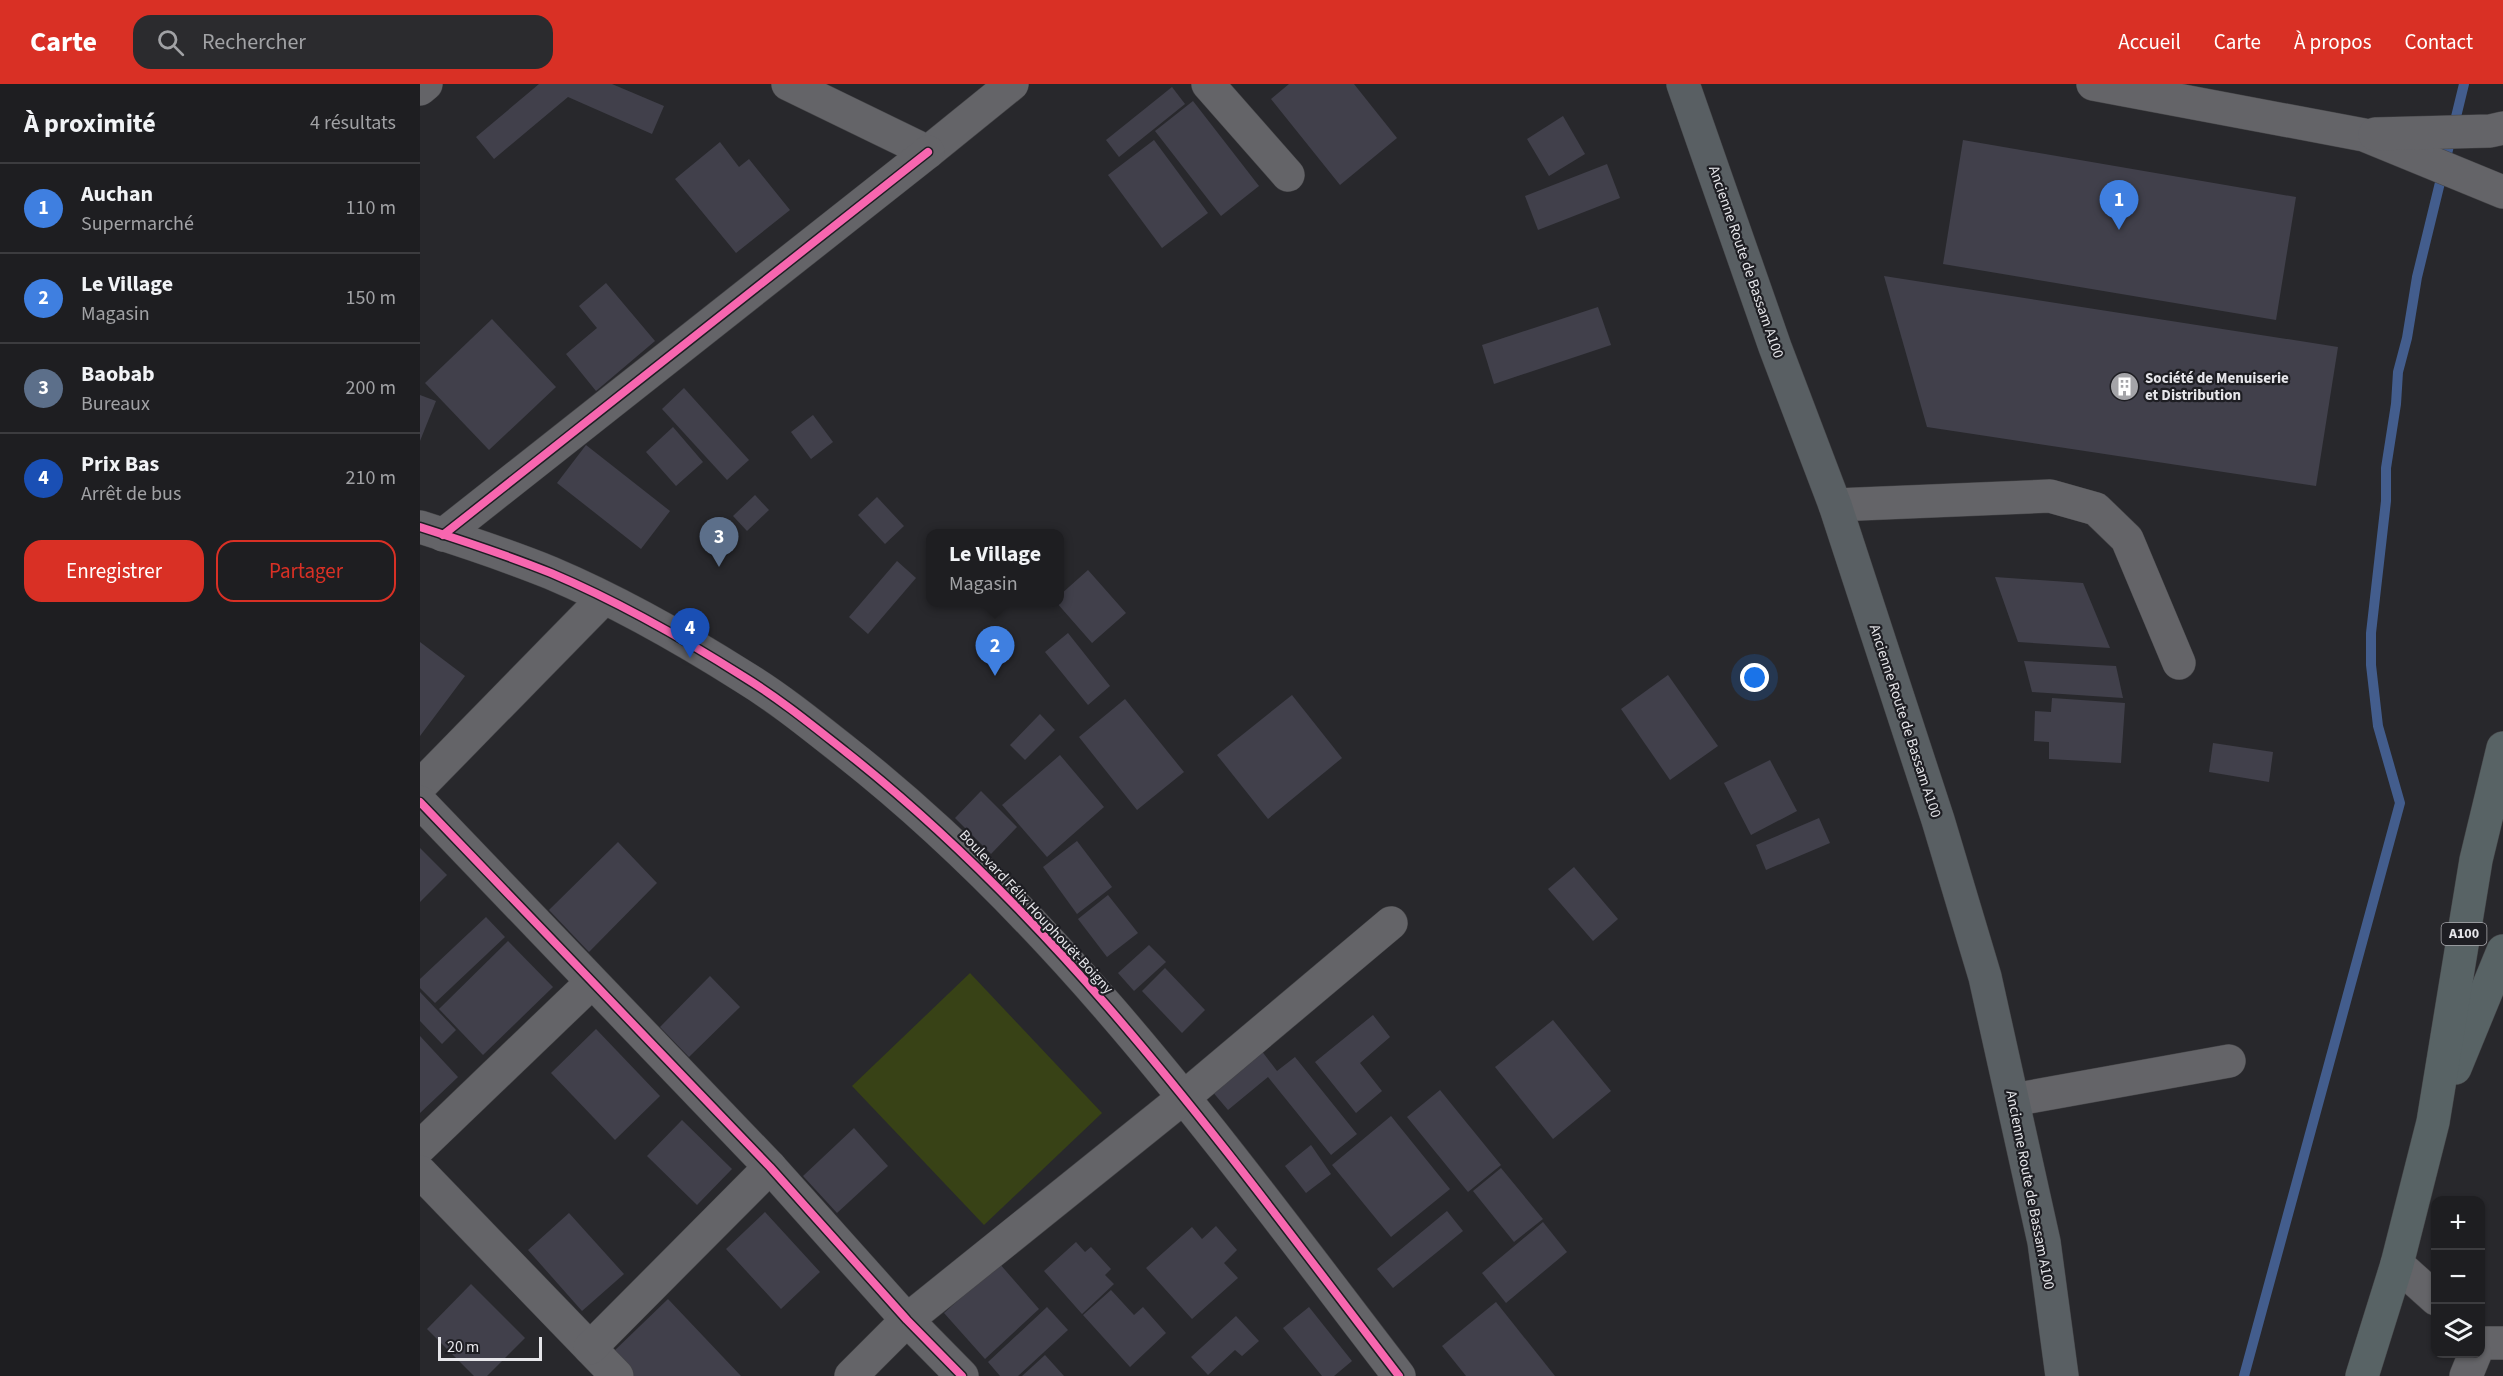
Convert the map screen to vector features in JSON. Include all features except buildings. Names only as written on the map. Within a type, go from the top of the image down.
[{"type":"highway","name":"A100","points":[[2362,1376],[2397,1264],[2433,1122],[2476,860],[2503,748]]},
{"type":"highway","name":"A100","points":[[2433,1122],[2503,951]]},
{"type":"main road","name":"Ancienne Route de Bassam A100","points":[[1683,84],[1775,347],[1835,505],[1938,820],[1985,977],[2044,1242],[2062,1376]]},
{"type":"street","points":[[420,89],[426,84]]},
{"type":"street","points":[[788,84],[928,152]]},
{"type":"street","points":[[432,531],[928,152],[1012,84]]},
{"type":"street","points":[[1209,84],[1288,175]]},
{"type":"street","points":[[2092,84],[2364,135],[2503,192]]},
{"type":"street","points":[[2364,135],[2490,131],[2503,128]]},
{"type":"street","points":[[1835,505],[2050,496],[2096,509],[2127,539],[2179,663]]},
{"type":"street","name":"Boulevard Félix Houphouët-Boigny","points":[[432,531],[552,574],[677,637],[747,678],[890,786],[949,838],[1029,918],[1114,1013],[1235,1162],[1399,1376]]},
{"type":"street","points":[[420,786],[603,598]]},
{"type":"street","points":[[420,802],[770,1167],[907,1320],[962,1376]]},
{"type":"street","points":[[851,1376],[907,1320],[1183,1098],[1391,922]]},
{"type":"street","points":[[420,1147],[592,981]]},
{"type":"street","points":[[2013,1100],[2229,1061]]},
{"type":"street","points":[[590,1348],[770,1167]]},
{"type":"street","points":[[420,1172],[617,1376]]},
{"type":"street","points":[[2397,1264],[2431,1295]]},
{"type":"street","points":[[2485,1343],[2503,1343]]},
{"type":"street","points":[[2466,1376],[2473,1358]]},
{"type":"green space","points":[[970,973],[1102,1113],[984,1225],[852,1086]]},
{"type":"waterway","points":[[2244,1376],[2400,803],[2378,726],[2371,665],[2371,633],[2386,501],[2386,468],[2396,404],[2398,372],[2407,338],[2417,277],[2464,84]]},
{"type":"cycle path","points":[[443,535],[928,152]]},
{"type":"cycle path","points":[[420,527],[551,573],[625,608],[674,635],[744,677],[783,704],[846,752],[926,819],[1073,967],[1142,1046],[1208,1127],[1399,1376]]},
{"type":"cycle path","points":[[420,802],[770,1167],[907,1320],[962,1376]]},
{"type":"place","name":"Auchan","points":[[2119,230]]},
{"type":"place","name":"Société de Menuiserie et Distribution","points":[[2124,387]]},
{"type":"place","name":"Baobab","points":[[719,567]]},
{"type":"place","name":"Prix Bas","points":[[690,658]]},
{"type":"place","name":"Le Village","points":[[995,676]]}]
